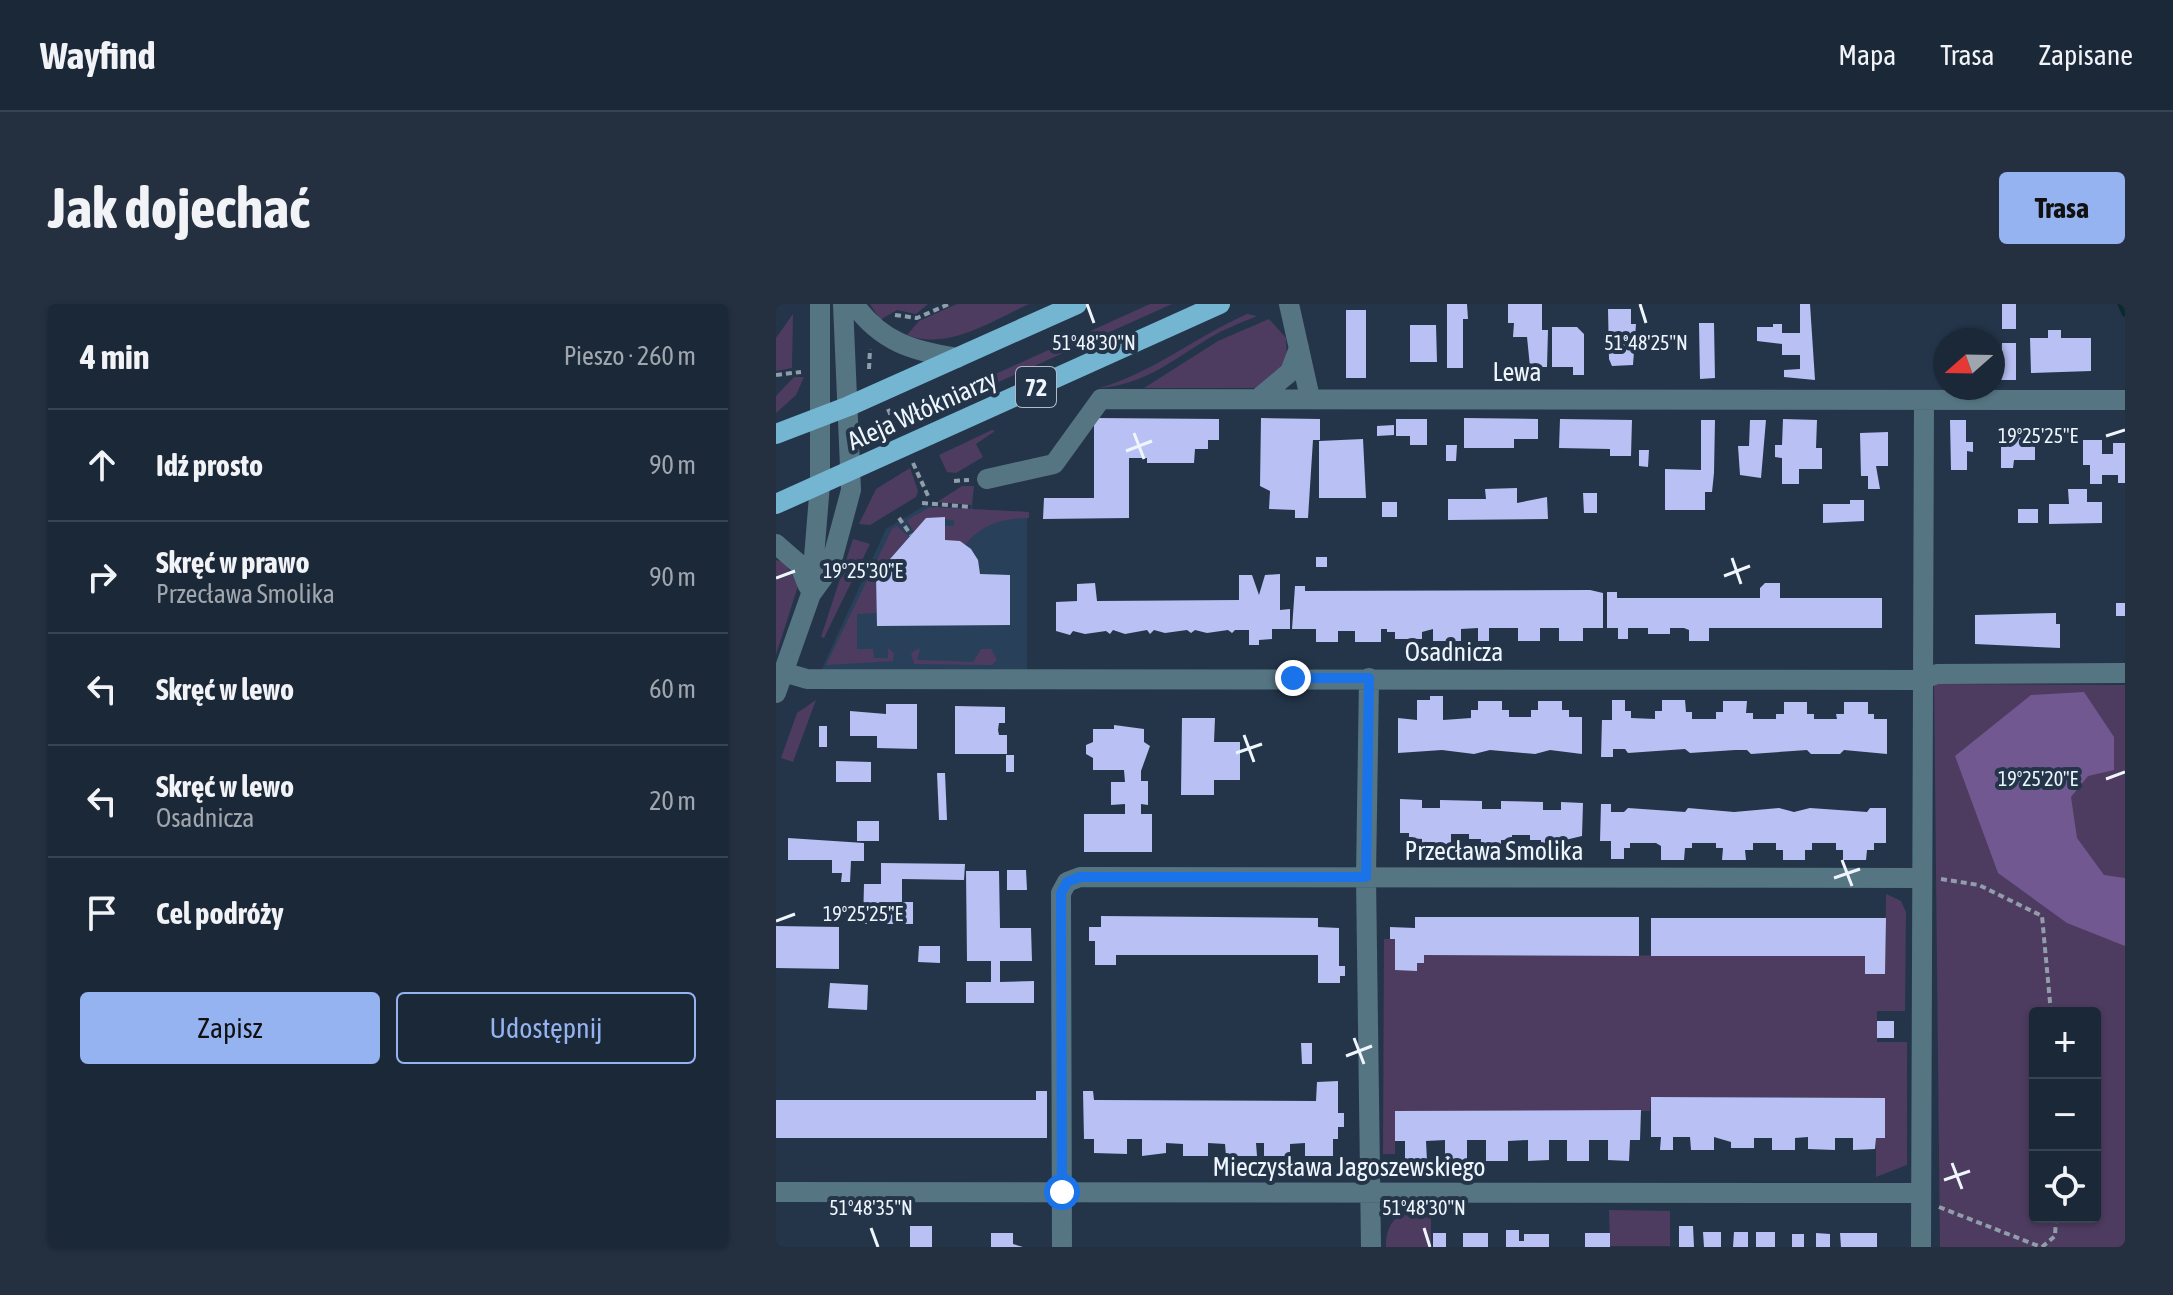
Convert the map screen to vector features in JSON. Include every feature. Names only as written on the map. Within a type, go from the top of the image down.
[{"type":"main road","name":"Aleja Włókniarzy","points":[[776,434],[849,406],[1077,304]]},
{"type":"main road","name":"Aleja Włókniarzy","points":[[776,504],[1220,304]]},
{"type":"street","points":[[776,693],[811,594],[820,484],[820,304]]},
{"type":"street","points":[[811,594],[830,568],[840,539],[852,470],[843,304]]},
{"type":"street","points":[[854,304],[877,332],[894,342],[912,350],[957,358]]},
{"type":"street","points":[[1289,304],[1310,398]]},
{"type":"street","points":[[1259,398],[1290,372],[1299,348]]},
{"type":"street","name":"Lewa","points":[[987,479],[1054,464],[1101,399],[2125,400]]},
{"type":"street","points":[[1921,1247],[1928,1199],[1928,878],[1921,680],[1924,401]]},
{"type":"street","points":[[776,544],[799,564],[811,594]]},
{"type":"street","name":"Osadnicza","points":[[783,672],[807,679],[1921,680],[1937,674],[2125,673]]},
{"type":"street","points":[[1369,678],[1366,877],[1371,1247]]},
{"type":"street","name":"Przecława Smolika","points":[[1062,1192],[1061,893],[1067,882],[1080,877],[1928,878]]},
{"type":"street","name":"Mieczysława Jagoszewskiego","points":[[776,1192],[1928,1199]]},
{"type":"street","points":[[1062,1192],[1062,1247]]},
{"type":"path","points":[[887,319],[898,314],[917,318],[949,304]]},
{"type":"path","points":[[869,369],[872,339]]},
{"type":"path","points":[[776,375],[807,372]]},
{"type":"path","points":[[908,411],[913,423]]},
{"type":"path","points":[[892,418],[898,430]]},
{"type":"path","points":[[913,464],[929,498]]},
{"type":"path","points":[[922,503],[972,507]]},
{"type":"path","points":[[899,518],[911,535]]},
{"type":"path","points":[[1928,878],[1979,885],[2042,916],[2050,1007]]},
{"type":"path","points":[[1928,1199],[2041,1247],[2055,1236],[2056,1223]]},
{"type":"shaded area","points":[[870,304],[928,304],[916,314],[897,310],[880,320]]},
{"type":"shaded area","points":[[957,304],[1029,304],[953,337],[922,339],[907,335],[919,321]]},
{"type":"shaded area","points":[[1150,304],[1172,304],[921,417],[918,409]]},
{"type":"shaded area","points":[[793,314],[792,368],[776,371],[776,338]]},
{"type":"shaded area","points":[[1247,314],[1257,316],[1218,333],[1143,377],[1099,388],[1156,364]]},
{"type":"shaded area","points":[[1269,319],[1286,338],[1287,359],[1285,368],[1261,388],[1144,388],[1218,341]]},
{"type":"shaded area","points":[[794,377],[804,377],[796,395],[776,413],[776,396]]},
{"type":"shaded area","points":[[995,431],[976,444],[983,457],[956,473],[947,472],[939,455]]},
{"type":"shaded area","points":[[910,468],[918,491],[916,497],[870,525],[859,524],[876,489]]},
{"type":"shaded area","points":[[962,486],[974,486],[972,505],[937,502]]},
{"type":"shaded area","points":[[924,506],[1027,512],[1027,669],[821,671],[886,529]]},
{"type":"shaded area","points":[[930,507],[1029,512],[1029,518],[994,523],[965,545],[945,540],[945,526],[954,526],[954,520],[926,518],[914,532],[907,520]]},
{"type":"shaded area","points":[[897,526],[909,537],[876,575],[877,613],[857,614],[857,649],[873,649],[874,658],[888,658],[888,648],[894,653],[893,661],[826,665],[892,529]]},
{"type":"shaded area","points":[[853,539],[870,544],[824,638],[821,637]]},
{"type":"shaded area","points":[[776,560],[785,562],[798,586],[776,655]]},
{"type":"shaded area","points":[[920,648],[917,660],[973,662],[981,649],[991,649],[997,660],[992,665],[914,664],[911,653]]},
{"type":"shaded area","points":[[1934,684],[2125,685],[2125,1247],[1940,1247]]},
{"type":"shaded area","points":[[2084,692],[2114,737],[2114,770],[2088,776],[2071,797],[2077,838],[2104,875],[2125,878],[2125,946],[2067,923],[1998,873],[1955,756],[2031,695]]},
{"type":"shaded area","points":[[816,700],[793,762],[781,758],[797,713]]},
{"type":"shaded area","points":[[1886,894],[1901,901],[1906,912],[1905,1011],[1877,1011],[1877,1042],[1907,1042],[1907,1165],[1876,1177],[1876,1138],[1885,1137],[1884,1098],[1651,1097],[1650,1111],[1395,1111],[1395,1154],[1383,1154],[1384,939],[1395,939],[1395,970],[1417,970],[1417,963],[1424,963],[1424,955],[1865,956],[1865,974],[1885,974]]},
{"type":"shaded area","points":[[1409,1208],[1431,1208],[1431,1247],[1386,1247],[1392,1224]]},
{"type":"shaded area","points":[[1609,1210],[1670,1211],[1670,1246],[1610,1246]]},
{"type":"building","points":[[1447,304],[1467,304],[1468,319],[1463,319],[1463,368],[1447,368]]},
{"type":"building","points":[[1508,304],[1542,304],[1542,330],[1548,330],[1547,367],[1530,367],[1527,337],[1513,337],[1514,323],[1508,323]]},
{"type":"building","points":[[1800,304],[1810,304],[1815,380],[1784,377],[1784,370],[1800,369],[1800,355],[1782,355],[1782,344],[1757,341],[1757,327],[1773,327],[1773,324],[1782,324],[1782,333],[1800,333]]},
{"type":"building","points":[[2002,304],[2016,304],[2016,329],[2002,328]]},
{"type":"building","points":[[1608,309],[1631,309],[1631,324],[1636,324],[1633,365],[1612,366],[1609,359]]},
{"type":"building","points":[[1346,310],[1366,310],[1366,378],[1346,378]]},
{"type":"building","points":[[1699,323],[1714,323],[1715,378],[1700,379]]},
{"type":"building","points":[[1410,325],[1436,325],[1437,362],[1410,362]]},
{"type":"building","points":[[1552,327],[1577,327],[1584,334],[1584,375],[1573,375],[1573,367],[1552,367]]},
{"type":"building","points":[[2048,330],[2061,330],[2061,338],[2091,338],[2091,371],[2031,373],[2030,338],[2048,338]]},
{"type":"building","points":[[2005,343],[2016,343],[2016,380],[2005,380]]},
{"type":"building","points":[[1094,418],[1219,419],[1219,440],[1208,440],[1208,449],[1195,449],[1194,463],[1147,463],[1147,458],[1129,458],[1129,518],[1043,519],[1044,498],[1094,498]]},
{"type":"building","points":[[1261,418],[1320,419],[1320,440],[1313,440],[1308,518],[1295,518],[1295,510],[1269,509],[1270,491],[1260,486]]},
{"type":"building","points":[[1464,418],[1538,419],[1538,439],[1514,439],[1514,448],[1464,448]]},
{"type":"building","points":[[1396,419],[1427,419],[1427,445],[1410,445],[1410,436],[1396,436]]},
{"type":"building","points":[[1560,419],[1632,420],[1631,456],[1610,456],[1610,449],[1559,448]]},
{"type":"building","points":[[1783,419],[1817,420],[1816,448],[1822,448],[1822,469],[1799,469],[1799,484],[1782,484],[1782,458],[1775,457],[1775,445],[1782,445]]},
{"type":"building","points":[[1701,420],[1715,420],[1712,492],[1705,492],[1705,510],[1665,510],[1665,469],[1701,470]]},
{"type":"building","points":[[1750,420],[1766,420],[1761,478],[1740,475],[1738,446],[1749,446]]},
{"type":"building","points":[[1950,420],[1966,420],[1966,442],[1973,442],[1973,452],[1967,451],[1967,470],[1951,470]]},
{"type":"building","points":[[1394,425],[1394,435],[1377,436],[1377,426]]},
{"type":"building","points":[[2001,430],[2035,431],[2035,460],[2014,460],[2013,468],[2001,468]]},
{"type":"building","points":[[1888,432],[1888,466],[1876,466],[1880,489],[1868,489],[1868,476],[1861,476],[1860,433]]},
{"type":"building","points":[[1363,439],[1366,498],[1319,498],[1319,441]]},
{"type":"building","points":[[2083,440],[2102,440],[2102,454],[2113,454],[2113,443],[2125,443],[2125,483],[2118,483],[2118,475],[2102,475],[2102,484],[2090,484],[2090,465],[2083,465]]},
{"type":"building","points":[[1446,445],[1457,445],[1456,461],[1446,461]]},
{"type":"building","points":[[1639,450],[1649,450],[1648,467],[1639,466]]},
{"type":"building","points":[[1517,488],[1517,503],[1547,497],[1548,519],[1448,520],[1448,499],[1486,499],[1485,489]]},
{"type":"building","points":[[2068,489],[2087,489],[2087,502],[2102,502],[2102,523],[2049,524],[2049,504],[2069,504]]},
{"type":"building","points":[[1583,493],[1597,493],[1597,513],[1584,513]]},
{"type":"building","points":[[1850,500],[1864,500],[1864,521],[1823,523],[1823,504],[1850,504]]},
{"type":"building","points":[[1382,502],[1397,502],[1397,517],[1382,517]]},
{"type":"building","points":[[2018,509],[2038,509],[2038,523],[2018,523]]},
{"type":"building","points":[[945,517],[945,540],[960,541],[971,549],[978,560],[980,574],[1010,575],[1010,625],[877,626],[876,575],[926,518]]},
{"type":"building","points":[[1316,557],[1327,557],[1327,567],[1316,567]]},
{"type":"building","points":[[1280,574],[1280,610],[1290,609],[1290,629],[1272,629],[1272,639],[1259,640],[1259,645],[1249,645],[1249,630],[1165,633],[1154,630],[1150,634],[1147,630],[1125,634],[1113,630],[1110,634],[1106,631],[1085,634],[1073,631],[1070,635],[1056,631],[1056,602],[1077,601],[1077,584],[1095,583],[1097,601],[1239,600],[1239,575],[1252,575],[1259,595],[1265,575]]},
{"type":"building","points":[[1765,583],[1780,583],[1780,598],[1882,598],[1882,628],[1709,628],[1709,641],[1689,641],[1689,630],[1684,628],[1670,628],[1670,634],[1648,634],[1648,628],[1628,628],[1628,639],[1618,639],[1618,628],[1607,628],[1607,592],[1617,592],[1617,598],[1760,598],[1760,588]]},
{"type":"building","points":[[1295,586],[1305,586],[1305,591],[1590,590],[1603,593],[1603,628],[1583,628],[1583,641],[1559,641],[1559,628],[1540,628],[1540,641],[1518,641],[1518,628],[1489,628],[1489,641],[1478,641],[1478,628],[1461,629],[1461,641],[1433,641],[1433,629],[1422,632],[1422,639],[1395,639],[1395,632],[1381,629],[1381,642],[1355,642],[1355,631],[1338,631],[1338,642],[1316,642],[1316,629],[1292,629]]},
{"type":"building","points":[[2116,603],[2125,603],[2125,616],[2116,616]]},
{"type":"building","points":[[2056,613],[2056,624],[2060,624],[2060,648],[1975,644],[1975,615]]},
{"type":"building","points":[[1430,696],[1443,696],[1443,720],[1471,718],[1471,710],[1478,710],[1478,701],[1502,701],[1502,710],[1509,710],[1509,717],[1531,717],[1531,710],[1538,710],[1538,701],[1562,701],[1562,710],[1569,710],[1569,717],[1582,717],[1582,754],[1550,750],[1535,754],[1490,750],[1474,754],[1442,750],[1398,753],[1398,718],[1417,720],[1417,700],[1430,700]]},
{"type":"building","points":[[1612,700],[1625,700],[1625,711],[1631,711],[1631,718],[1655,719],[1655,711],[1662,711],[1662,700],[1685,700],[1686,712],[1692,712],[1692,719],[1716,719],[1716,712],[1723,712],[1723,701],[1747,701],[1746,713],[1753,713],[1753,719],[1776,719],[1776,714],[1784,714],[1784,702],[1807,702],[1807,714],[1814,714],[1814,719],[1837,719],[1836,714],[1844,714],[1844,702],[1868,702],[1868,714],[1874,714],[1874,719],[1887,719],[1887,754],[1844,750],[1840,754],[1811,754],[1807,750],[1751,754],[1747,750],[1690,753],[1685,749],[1628,753],[1625,749],[1613,749],[1613,757],[1601,757],[1602,720],[1612,720]]},
{"type":"building","points":[[886,704],[917,704],[917,749],[877,748],[877,736],[850,736],[850,711],[886,714]]},
{"type":"building","points":[[955,706],[1005,707],[1005,723],[999,723],[998,730],[999,735],[1007,735],[1007,754],[955,754]]},
{"type":"building","points":[[1182,718],[1215,718],[1214,742],[1240,742],[1240,780],[1214,780],[1214,795],[1181,795]]},
{"type":"building","points":[[1114,725],[1144,729],[1144,742],[1150,746],[1141,771],[1141,781],[1148,781],[1148,805],[1141,804],[1141,814],[1152,814],[1152,852],[1084,852],[1084,814],[1125,814],[1125,804],[1111,805],[1111,782],[1125,782],[1124,770],[1093,770],[1093,758],[1086,754],[1086,745],[1093,742],[1093,729],[1114,729]]},
{"type":"building","points":[[819,726],[827,726],[827,747],[819,747]]},
{"type":"building","points":[[1006,755],[1014,755],[1014,772],[1006,772]]},
{"type":"building","points":[[836,761],[871,762],[871,782],[836,782]]},
{"type":"building","points":[[937,773],[945,773],[947,820],[939,820]]},
{"type":"building","points":[[1400,799],[1422,800],[1422,808],[1440,808],[1440,800],[1482,801],[1482,809],[1501,809],[1501,801],[1543,802],[1543,810],[1561,810],[1561,802],[1583,803],[1582,836],[1561,841],[1561,857],[1541,856],[1541,840],[1530,840],[1530,835],[1512,835],[1512,840],[1501,840],[1501,856],[1480,856],[1481,839],[1469,839],[1469,834],[1451,834],[1451,844],[1442,844],[1443,857],[1417,857],[1418,843],[1422,843],[1422,839],[1409,838],[1409,833],[1400,833]]},
{"type":"building","points":[[1601,804],[1611,804],[1611,812],[1624,812],[1628,808],[1734,812],[1779,808],[1794,812],[1810,808],[1867,812],[1870,808],[1886,808],[1886,843],[1874,843],[1874,850],[1867,850],[1866,860],[1843,860],[1843,850],[1836,850],[1836,843],[1812,843],[1812,850],[1805,850],[1805,860],[1783,860],[1783,850],[1776,850],[1776,843],[1753,843],[1753,850],[1745,850],[1746,860],[1722,860],[1723,848],[1716,848],[1716,843],[1692,843],[1692,848],[1685,848],[1684,860],[1661,860],[1661,846],[1656,843],[1630,843],[1630,848],[1624,848],[1624,859],[1611,859],[1611,841],[1600,841]]},
{"type":"building","points":[[857,821],[879,821],[879,841],[857,841]]},
{"type":"building","points":[[788,838],[864,843],[864,861],[851,861],[850,882],[841,882],[842,873],[832,873],[832,860],[788,860]]},
{"type":"building","points":[[881,863],[965,864],[964,880],[902,879],[902,902],[913,902],[913,924],[863,924],[864,884],[881,884]]},
{"type":"building","points":[[1007,870],[1026,870],[1027,890],[1007,890]]},
{"type":"building","points":[[966,871],[999,871],[1000,928],[1031,928],[1032,961],[1000,961],[1000,982],[1034,981],[1034,1003],[966,1003],[966,982],[991,982],[991,961],[967,961]]},
{"type":"building","points":[[1101,916],[1318,918],[1318,927],[1339,928],[1339,966],[1345,966],[1345,976],[1340,976],[1340,983],[1318,983],[1318,955],[1116,955],[1116,965],[1095,965],[1095,941],[1089,941],[1089,927],[1101,927]]},
{"type":"building","points":[[1415,917],[1639,917],[1639,956],[1424,955],[1424,963],[1417,963],[1417,971],[1395,970],[1395,939],[1390,939],[1390,927],[1415,928]]},
{"type":"building","points":[[1651,918],[1886,918],[1885,974],[1865,974],[1865,956],[1651,956]]},
{"type":"building","points":[[776,926],[839,927],[839,969],[776,968]]},
{"type":"building","points":[[919,946],[940,946],[940,963],[918,962]]},
{"type":"building","points":[[830,983],[868,985],[867,1010],[828,1008]]},
{"type":"building","points":[[1877,1021],[1894,1021],[1894,1038],[1877,1038]]},
{"type":"building","points":[[1301,1043],[1312,1043],[1312,1064],[1302,1064]]},
{"type":"building","points":[[1338,1081],[1338,1113],[1344,1113],[1344,1127],[1338,1127],[1338,1139],[1333,1139],[1333,1156],[1305,1156],[1305,1143],[1290,1144],[1290,1156],[1264,1156],[1264,1143],[1256,1143],[1257,1156],[1226,1156],[1225,1144],[1208,1143],[1208,1156],[1183,1156],[1183,1144],[1166,1143],[1166,1153],[1142,1156],[1142,1139],[1127,1139],[1127,1154],[1094,1153],[1094,1139],[1084,1139],[1083,1091],[1093,1091],[1094,1100],[1316,1101],[1317,1082]]},
{"type":"building","points":[[1036,1091],[1047,1091],[1047,1138],[776,1138],[776,1100],[1036,1100]]},
{"type":"building","points":[[1651,1097],[1885,1098],[1885,1138],[1876,1138],[1875,1149],[1853,1150],[1853,1138],[1835,1138],[1835,1150],[1808,1149],[1808,1137],[1795,1138],[1795,1150],[1772,1150],[1772,1138],[1754,1138],[1754,1148],[1731,1148],[1731,1142],[1714,1137],[1714,1150],[1691,1150],[1690,1137],[1673,1137],[1673,1150],[1660,1150],[1661,1137],[1651,1137]]},
{"type":"building","points":[[1641,1110],[1640,1140],[1630,1140],[1629,1161],[1608,1160],[1608,1140],[1589,1140],[1589,1161],[1567,1161],[1567,1140],[1549,1140],[1549,1160],[1528,1161],[1528,1140],[1508,1141],[1508,1161],[1486,1161],[1486,1140],[1467,1140],[1467,1161],[1445,1161],[1445,1140],[1426,1141],[1427,1161],[1405,1161],[1405,1141],[1395,1141],[1395,1111]]},
{"type":"building","points":[[910,1226],[932,1226],[932,1247],[910,1247]]},
{"type":"building","points":[[1679,1226],[1693,1226],[1694,1247],[1679,1247]]},
{"type":"building","points":[[1506,1230],[1519,1230],[1519,1241],[1524,1241],[1524,1234],[1549,1234],[1549,1247],[1506,1247]]},
{"type":"building","points":[[1703,1232],[1721,1232],[1721,1247],[1704,1247]]},
{"type":"building","points":[[1734,1232],[1748,1232],[1748,1247],[1733,1247]]},
{"type":"building","points":[[1756,1232],[1775,1232],[1775,1247],[1756,1247]]},
{"type":"building","points":[[991,1233],[1013,1233],[1013,1244],[1023,1247],[991,1247]]},
{"type":"building","points":[[1433,1233],[1446,1233],[1446,1247],[1433,1247]]},
{"type":"building","points":[[1463,1233],[1488,1233],[1488,1247],[1463,1247]]},
{"type":"building","points":[[1585,1233],[1610,1233],[1610,1247],[1585,1247]]},
{"type":"building","points":[[1816,1233],[1830,1234],[1830,1247],[1816,1247]]},
{"type":"building","points":[[1840,1233],[1877,1233],[1877,1247],[1841,1247]]},
{"type":"building","points":[[1792,1234],[1804,1234],[1804,1247],[1792,1247]]},
{"type":"waterway","points":[[2121,304],[2125,313]]},
{"type":"route","points":[[1062,1192],[1061,893],[1067,882],[1080,877],[1366,877],[1369,678],[1293,678]]}]
